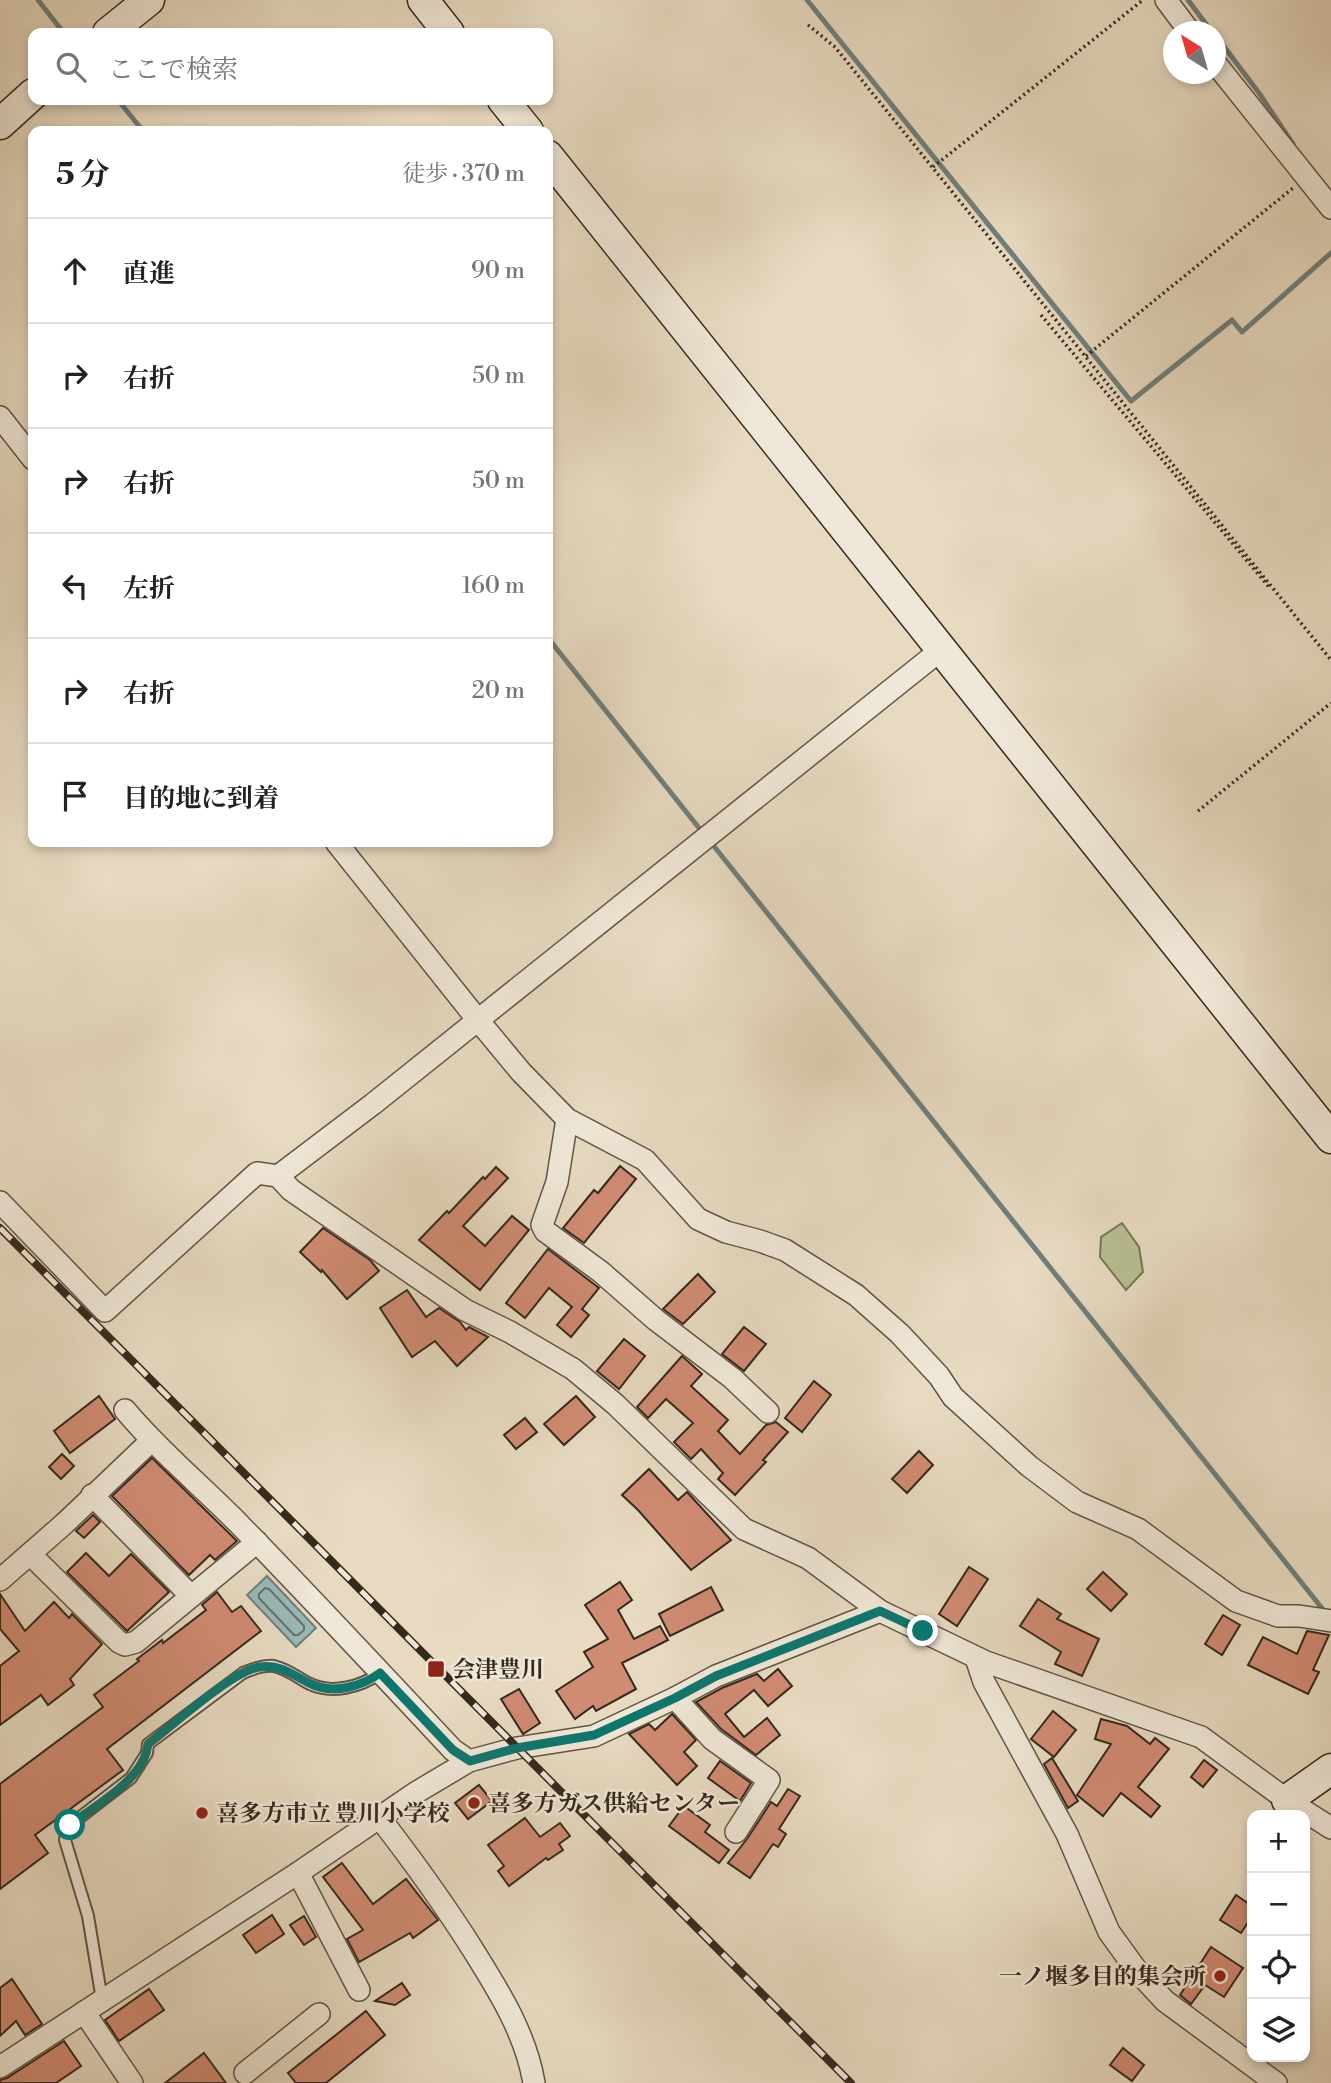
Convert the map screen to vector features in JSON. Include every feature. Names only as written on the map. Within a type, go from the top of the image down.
[{"type":"street","points":[[114,28],[149,0]]},
{"type":"street","points":[[423,0],[445,28]]},
{"type":"street","points":[[1166,0],[1182,21]]},
{"type":"street","points":[[1226,77],[1331,208]]},
{"type":"street","points":[[0,124],[28,99]]},
{"type":"street","points":[[507,105],[524,126]]},
{"type":"street","points":[[553,162],[1331,1138]]},
{"type":"street","points":[[0,417],[28,453]]},
{"type":"street","points":[[278,1176],[373,1104],[942,649]]},
{"type":"street","points":[[340,847],[477,1020],[521,1072],[567,1119],[645,1160],[698,1219],[726,1232],[785,1250],[856,1295],[900,1334],[939,1376],[953,1397],[1039,1474],[1077,1502],[1138,1529],[1236,1601],[1278,1616],[1331,1621]]},
{"type":"street","points":[[567,1119],[557,1182],[542,1225],[545,1231],[601,1272],[656,1320],[732,1378],[768,1412]]},
{"type":"street","points":[[0,1202],[104,1311],[257,1173],[278,1176],[291,1190],[465,1310],[573,1368],[615,1404],[744,1529],[808,1558],[880,1611],[976,1658],[1201,1737],[1287,1800],[1331,1828]]},
{"type":"street","points":[[125,1410],[151,1441],[216,1500],[257,1542],[453,1750],[470,1761]]},
{"type":"street","points":[[0,1580],[151,1441]]},
{"type":"street","points":[[92,1495],[191,1596]]},
{"type":"street","points":[[30,1554],[125,1645],[136,1642],[257,1542]]},
{"type":"street","points":[[0,2067],[298,1873],[379,1817],[470,1761],[517,1748],[594,1735],[716,1676],[880,1611]]},
{"type":"street","points":[[976,1658],[984,1682],[1067,1834],[1101,1914],[1119,1947],[1165,2001],[1276,2083]]},
{"type":"street","points":[[675,1698],[712,1739],[769,1780],[736,1832]]},
{"type":"street","points":[[1287,1800],[1331,1769]]},
{"type":"street","points":[[379,1817],[436,1892],[505,2001],[520,2036],[534,2083]]},
{"type":"street","points":[[298,1873],[359,1990]]},
{"type":"street","points":[[83,2012],[132,2083]]},
{"type":"street","points":[[244,2072],[319,2014]]},
{"type":"lane","points":[[102,2000],[88,1916],[65,1840],[70,1825],[131,1778],[147,1753],[148,1744],[243,1673],[272,1666],[319,1687],[337,1688],[352,1687],[369,1681],[380,1673]]},
{"type":"path","points":[[933,167],[1143,0]]},
{"type":"path","points":[[808,25],[835,47],[1331,660]]},
{"type":"path","points":[[1086,356],[1306,177]]},
{"type":"path","points":[[1041,316],[1331,660]]},
{"type":"path","points":[[1198,811],[1331,704]]},
{"type":"green space","points":[[1122,1223],[1139,1247],[1143,1272],[1126,1290],[1100,1257],[1101,1237]]},
{"type":"water","points":[[267,1576],[316,1628],[296,1647],[247,1595]]},
{"type":"building","points":[[620,1166],[636,1179],[584,1243],[563,1228],[594,1190],[598,1193]]},
{"type":"building","points":[[496,1167],[508,1178],[463,1226],[485,1246],[512,1216],[529,1230],[480,1290],[419,1240]]},
{"type":"building","points":[[323,1228],[370,1260],[379,1271],[347,1299],[322,1270],[321,1272],[300,1252]]},
{"type":"building","points":[[548,1249],[599,1288],[582,1309],[589,1315],[571,1337],[557,1325],[572,1307],[549,1288],[525,1318],[506,1303]]},
{"type":"building","points":[[698,1274],[715,1292],[683,1324],[663,1309]]},
{"type":"building","points":[[407,1290],[426,1317],[439,1308],[460,1322],[466,1330],[469,1327],[488,1337],[457,1366],[435,1341],[412,1357],[380,1308]]},
{"type":"building","points":[[744,1327],[766,1344],[744,1371],[722,1354]]},
{"type":"building","points":[[624,1339],[645,1356],[619,1389],[597,1371]]},
{"type":"building","points":[[682,1356],[702,1374],[691,1386],[728,1420],[718,1431],[740,1454],[766,1425],[776,1422],[788,1432],[763,1460],[766,1462],[735,1495],[718,1479],[723,1473],[701,1449],[691,1459],[674,1442],[693,1423],[666,1399],[648,1418],[637,1407]]},
{"type":"building","points":[[814,1381],[831,1395],[802,1432],[785,1418]]},
{"type":"building","points":[[99,1396],[115,1419],[70,1453],[54,1431]]},
{"type":"building","points":[[576,1396],[595,1417],[564,1445],[544,1424]]},
{"type":"building","points":[[525,1418],[537,1432],[516,1449],[504,1435]]},
{"type":"building","points":[[919,1451],[933,1465],[907,1493],[892,1479]]},
{"type":"building","points":[[62,1454],[74,1466],[61,1479],[49,1467]]},
{"type":"building","points":[[152,1458],[237,1541],[215,1560],[210,1555],[189,1575],[112,1496]]},
{"type":"building","points":[[649,1469],[678,1500],[687,1492],[731,1540],[691,1570],[622,1495]]},
{"type":"building","points":[[93,1515],[100,1522],[84,1538],[76,1531]]},
{"type":"building","points":[[86,1553],[109,1576],[131,1554],[169,1592],[127,1631],[67,1572]]},
{"type":"building","points":[[969,1567],[988,1579],[957,1626],[939,1614]]},
{"type":"building","points":[[1103,1572],[1127,1594],[1111,1611],[1087,1589]]},
{"type":"building","points":[[620,1582],[632,1600],[618,1610],[634,1639],[660,1626],[668,1640],[622,1663],[636,1689],[596,1711],[593,1706],[575,1719],[556,1691],[593,1667],[584,1652],[608,1639],[585,1605]]},
{"type":"building","points":[[711,1587],[723,1610],[670,1636],[659,1614]]},
{"type":"building","points":[[217,1592],[232,1612],[241,1606],[261,1631],[107,1749],[123,1770],[35,1835],[48,1853],[0,1889],[0,1784],[103,1707],[94,1695],[162,1640],[163,1643],[206,1610],[202,1605]]},
{"type":"building","points":[[0,1594],[25,1631],[54,1602],[69,1618],[72,1614],[102,1644],[70,1679],[74,1685],[48,1705],[41,1695],[0,1725],[0,1666],[19,1651],[0,1629]]},
{"type":"building","points":[[1038,1599],[1061,1614],[1057,1619],[1099,1639],[1082,1676],[1055,1664],[1061,1652],[1020,1626]]},
{"type":"building","points":[[1223,1615],[1240,1625],[1222,1655],[1205,1644]]},
{"type":"building","points":[[1307,1631],[1329,1635],[1313,1670],[1319,1672],[1308,1694],[1248,1665],[1263,1637],[1297,1654]]},
{"type":"building","points":[[778,1669],[792,1686],[768,1706],[754,1690],[725,1714],[744,1737],[767,1718],[780,1735],[756,1755],[721,1729],[696,1702],[757,1674],[764,1681]]},
{"type":"building","points":[[519,1689],[540,1723],[523,1734],[501,1699]]},
{"type":"building","points":[[1053,1711],[1076,1730],[1054,1757],[1031,1739]]},
{"type":"building","points":[[672,1714],[696,1740],[684,1752],[697,1766],[677,1785],[629,1734],[649,1724],[655,1730]]},
{"type":"building","points":[[1101,1719],[1127,1726],[1150,1744],[1155,1738],[1169,1749],[1138,1787],[1160,1806],[1151,1817],[1121,1793],[1103,1816],[1077,1795],[1111,1744],[1095,1739]]},
{"type":"building","points":[[1052,1758],[1078,1801],[1068,1808],[1044,1764]]},
{"type":"building","points":[[1204,1760],[1217,1770],[1203,1787],[1191,1777]]},
{"type":"building","points":[[720,1761],[751,1783],[740,1801],[708,1778]]},
{"type":"building","points":[[479,1785],[492,1801],[468,1819],[455,1803]]},
{"type":"building","points":[[788,1789],[800,1796],[779,1829],[786,1834],[778,1847],[773,1844],[750,1878],[728,1863],[771,1802],[777,1806]]},
{"type":"building","points":[[684,1806],[710,1825],[705,1832],[729,1850],[719,1863],[669,1826]]},
{"type":"building","points":[[525,1818],[540,1837],[560,1823],[570,1836],[559,1844],[563,1850],[548,1860],[546,1858],[509,1886],[498,1871],[504,1866],[488,1845]]},
{"type":"building","points":[[342,1863],[373,1904],[406,1879],[438,1920],[413,1938],[410,1933],[359,1962],[347,1939],[363,1930],[323,1877]]},
{"type":"building","points":[[1236,1895],[1247,1903],[1247,1924],[1241,1933],[1220,1920]]},
{"type":"building","points":[[272,1915],[284,1934],[256,1953],[243,1935]]},
{"type":"building","points":[[304,1916],[316,1937],[304,1945],[290,1925]]},
{"type":"building","points":[[1211,1947],[1243,1968],[1224,1997],[1205,1985],[1191,2004],[1180,1995]]},
{"type":"building","points":[[12,1979],[42,2024],[25,2035],[16,2021],[0,2036],[0,1988]]},
{"type":"building","points":[[402,1983],[410,1995],[395,2005],[375,2001]]},
{"type":"building","points":[[149,1989],[164,2010],[119,2041],[105,2020]]},
{"type":"building","points":[[366,2011],[385,2035],[326,2083],[296,2083],[288,2073]]},
{"type":"building","points":[[64,2041],[81,2066],[56,2083],[0,2083],[0,2080]]},
{"type":"building","points":[[1123,2048],[1144,2065],[1132,2081],[1110,2065]]},
{"type":"building","points":[[204,2053],[226,2083],[165,2083]]},
{"type":"waterway","points":[[38,0],[60,28]]},
{"type":"waterway","points":[[807,0],[1131,401],[1232,320],[1242,332],[1331,253]]},
{"type":"waterway","points":[[1188,0],[1204,21]]},
{"type":"waterway","points":[[1226,49],[1293,144]]},
{"type":"waterway","points":[[122,105],[139,126]]},
{"type":"waterway","points":[[553,644],[703,833]]},
{"type":"waterway","points":[[709,840],[1325,1612]]},
{"type":"railway","points":[[0,1228],[851,2083]]},
{"type":"place","name":"会津豊川","points":[[436,1669]]},
{"type":"place","name":"喜多方ガス供給センター","points":[[474,1803]]},
{"type":"place","name":"喜多方市立 豊川小学校","points":[[202,1813]]},
{"type":"place","name":"一ノ堰多目的集会所","points":[[1220,1976]]},
{"type":"route","points":[[70,1825],[131,1778],[147,1753],[148,1744],[231,1680],[255,1668],[272,1666],[319,1687],[337,1688],[352,1687],[369,1681],[380,1673],[453,1750],[470,1761],[517,1748],[594,1735],[716,1676],[880,1611],[923,1631]]}]
